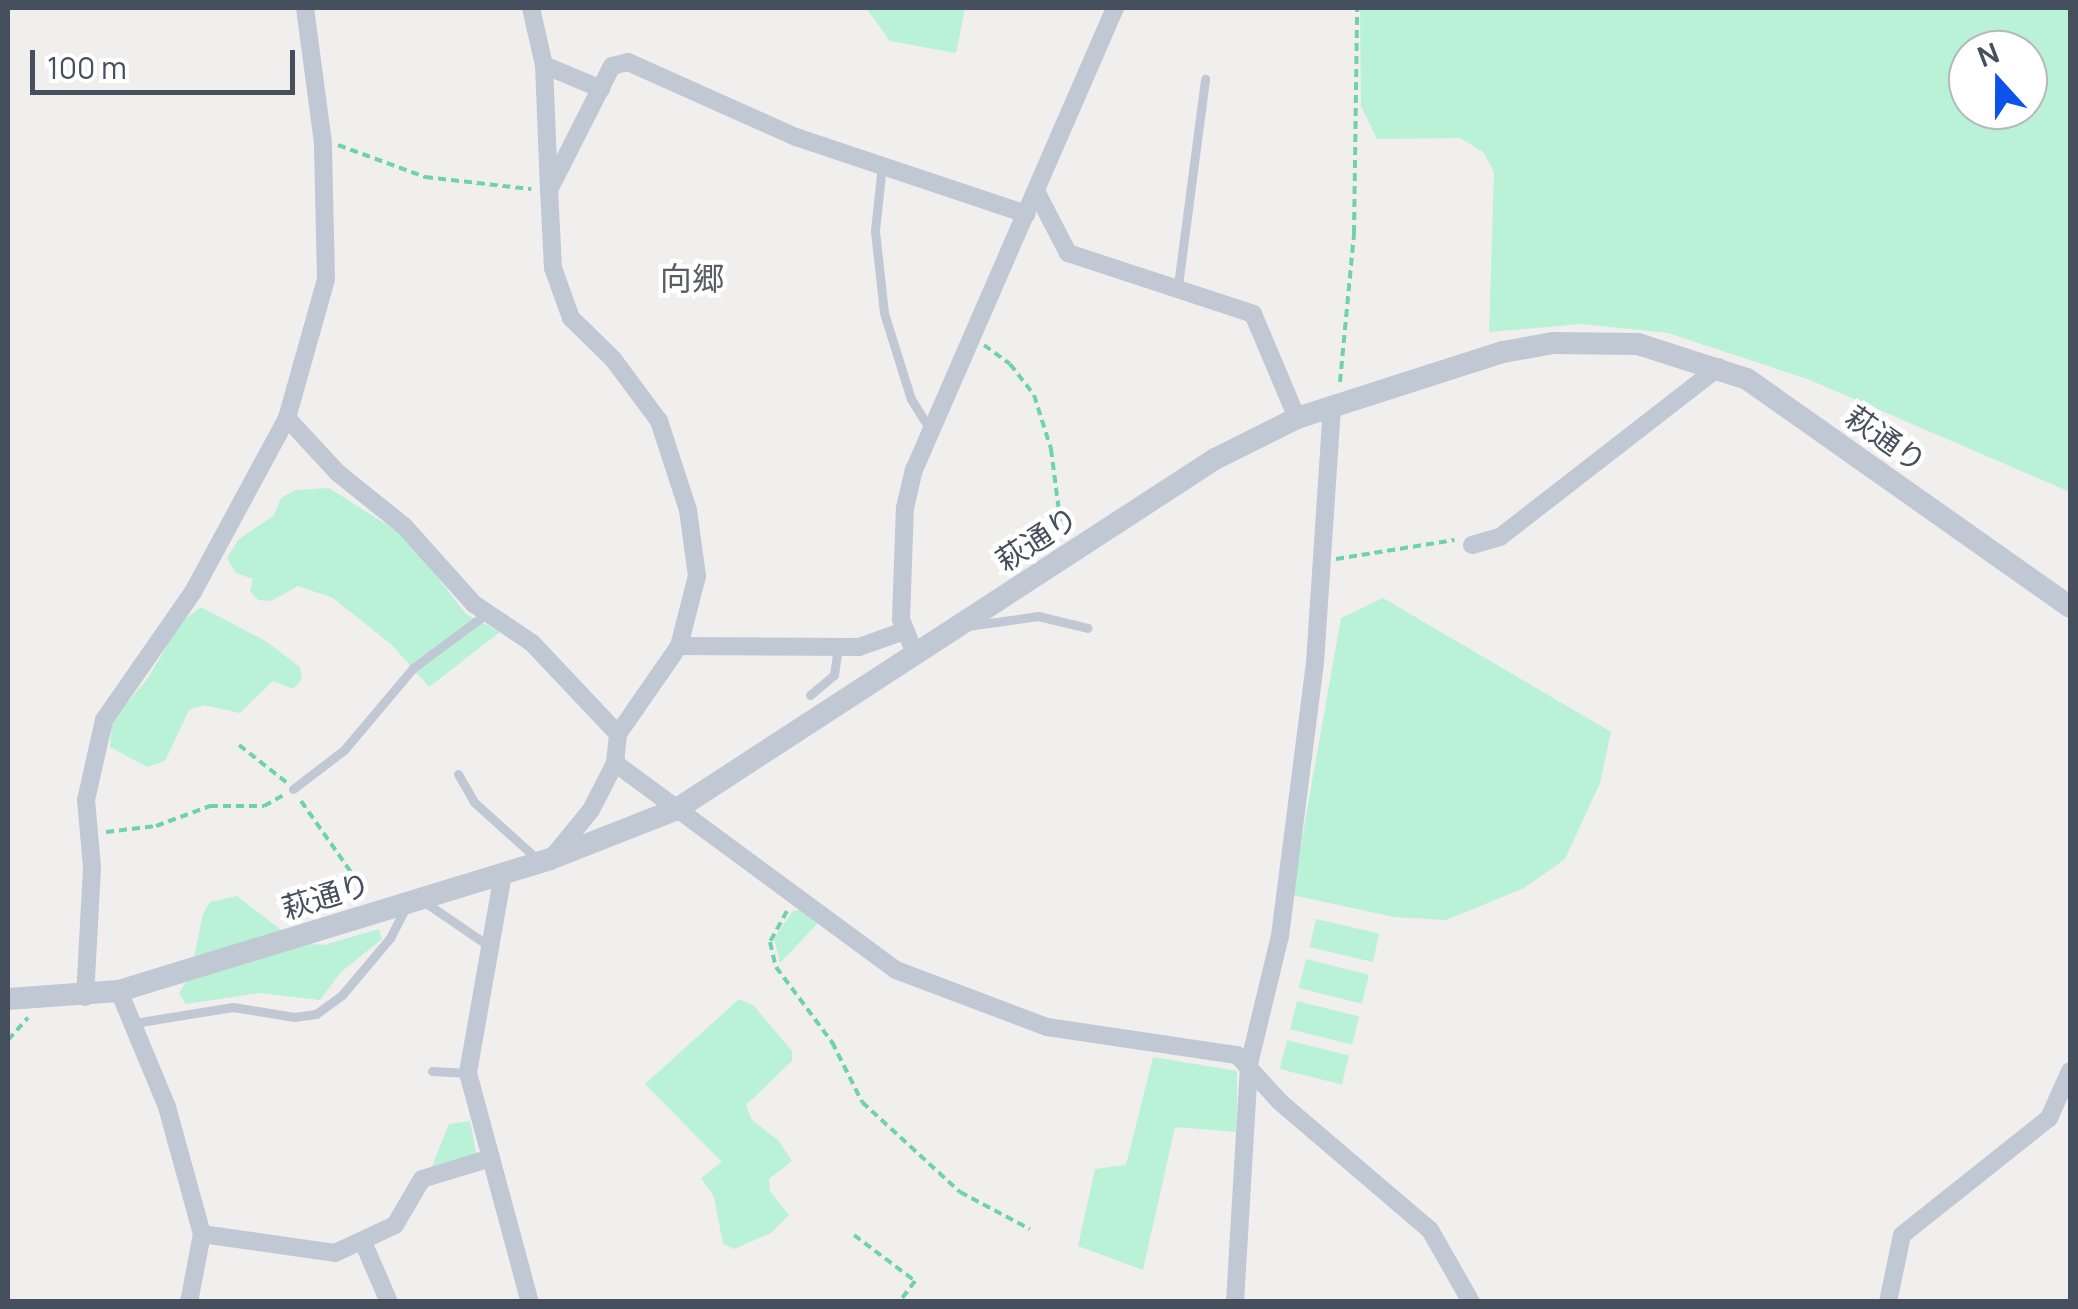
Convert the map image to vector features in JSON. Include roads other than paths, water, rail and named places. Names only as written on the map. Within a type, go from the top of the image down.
[{"type":"street","points":[[84,998],[92,867],[86,835],[86,800],[104,720],[193,592],[288,418],[326,279],[323,143],[304,8]]},
{"type":"street","points":[[531,8],[544,65],[561,302],[646,398],[677,464],[697,576],[679,646],[618,734],[615,763],[590,810],[545,861]]},
{"type":"street","points":[[915,654],[904,632],[904,508],[932,431],[1115,8]]},
{"type":"street","points":[[550,190],[612,66],[628,62],[718,107],[1026,214]]},
{"type":"street","points":[[544,65],[601,89]]},
{"type":"street","points":[[1037,193],[1068,254],[1178,285],[1253,314],[1297,418]]},
{"type":"street","name":"萩通り","points":[[8,999],[84,998],[119,991],[545,861],[677,810],[1215,460],[1297,418],[1553,343],[1638,344],[1719,367],[1773,396],[2070,606]]},
{"type":"street","points":[[1472,545],[1500,537],[1719,367]]},
{"type":"street","points":[[1234,1302],[1249,1064],[1280,936],[1315,663],[1335,405]]},
{"type":"street","points":[[288,418],[488,612],[532,643],[618,734]]},
{"type":"street","points":[[679,646],[838,648],[904,632]]},
{"type":"street","points":[[615,763],[896,970],[1046,1027],[1237,1055],[1280,1102],[1430,1230],[1471,1302]]},
{"type":"street","points":[[503,874],[468,1073],[488,1159],[530,1302]]},
{"type":"street","points":[[119,991],[167,1107],[202,1234],[189,1302]]},
{"type":"street","points":[[1888,1302],[1902,1235],[2049,1118],[2070,1071]]},
{"type":"street","points":[[202,1234],[293,1251],[335,1253],[395,1225],[422,1178],[488,1159]]},
{"type":"street","points":[[363,1242],[389,1302]]},
{"type":"lane","points":[[1178,285],[1206,79]]},
{"type":"lane","points":[[882,164],[875,231],[884,313],[911,399],[932,431]]},
{"type":"lane","points":[[293,789],[344,750],[413,668],[488,612]]},
{"type":"lane","points":[[959,626],[1038,616],[1088,628]]},
{"type":"lane","points":[[810,695],[834,675],[838,648]]},
{"type":"lane","points":[[458,774],[484,813],[545,861]]},
{"type":"lane","points":[[131,1024],[232,1007],[294,1017],[316,1014],[342,995],[390,938],[414,901],[492,948]]},
{"type":"lane","points":[[432,1071],[468,1073]]},
{"type":"district","name":"向郷","points":[[692,278]]}]
